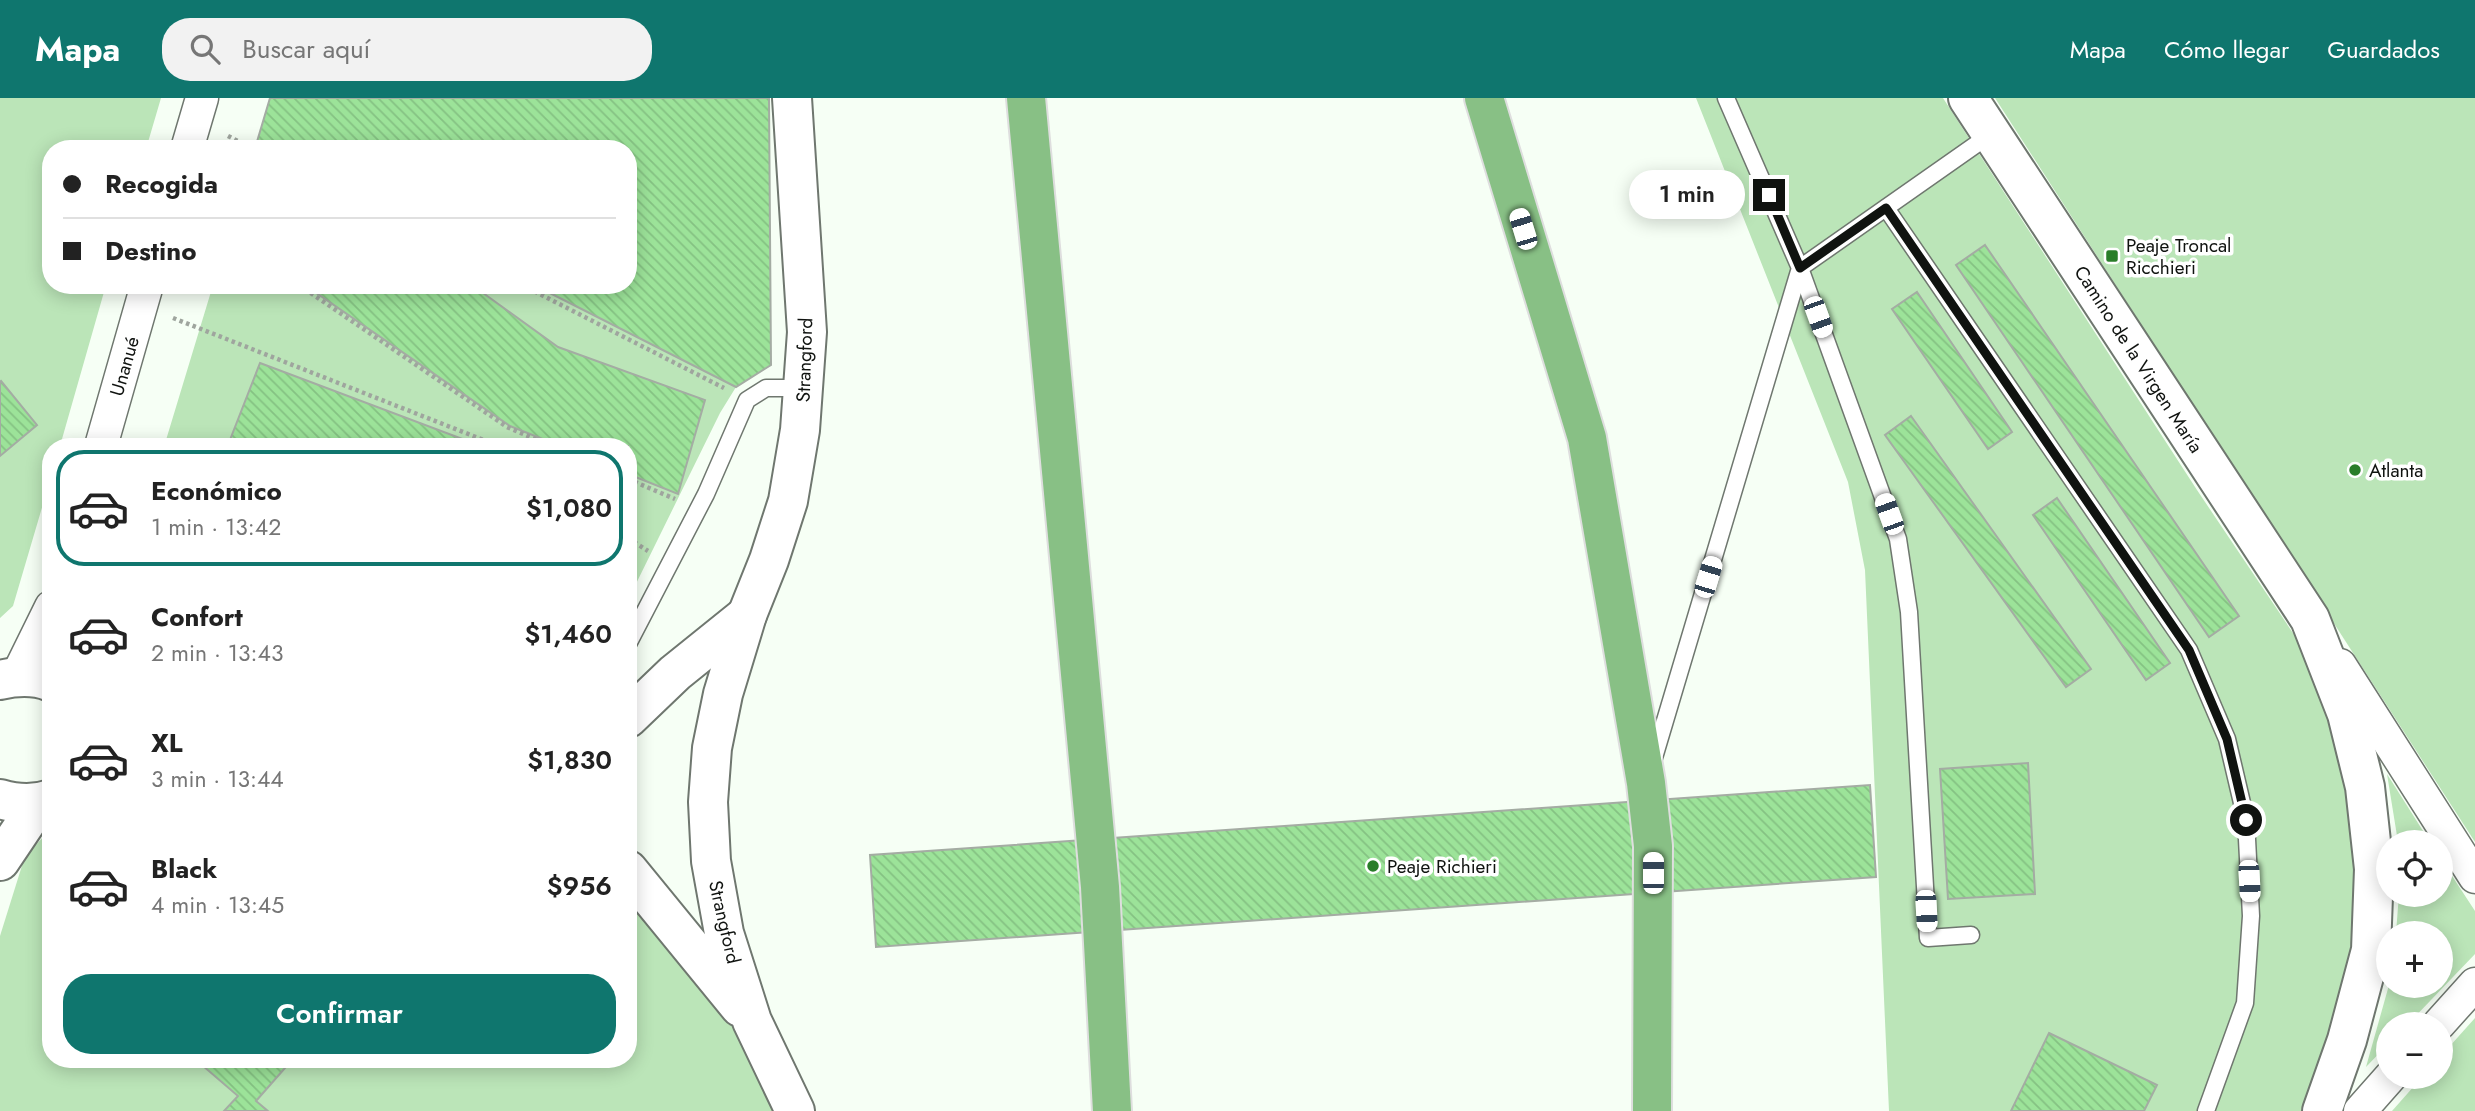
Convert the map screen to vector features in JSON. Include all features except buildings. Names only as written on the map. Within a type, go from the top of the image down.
[{"type":"highway","points":[[1026,98],[1100,887],[1112,1111]]},
{"type":"highway","points":[[1483,98],[1587,438],[1646,783],[1653,846],[1652,1111]]},
{"type":"street","points":[[190,140],[202,98]]},
{"type":"street","name":"Strangford","points":[[792,98],[807,332],[800,430],[788,501],[769,560],[747,614],[723,694],[712,748],[708,802],[711,861],[724,933],[752,1021],[795,1111]]},
{"type":"street","name":"Camino de la Virgen María","points":[[1968,98],[2310,619],[2475,877]]},
{"type":"street","name":"Unanué","points":[[103,438],[144,296]]},
{"type":"street","name":"Strangford","points":[[637,709],[747,614]]},
{"type":"street","name":"Camino de la Virgen María","points":[[2310,619],[2347,714],[2365,787],[2374,869],[2371,950],[2347,1040],[2322,1111]]},
{"type":"street","points":[[22,680],[42,630]]},
{"type":"street","points":[[0,799],[20,803],[42,801]]},
{"type":"street","points":[[0,861],[42,805]]},
{"type":"street","name":"Strangford","points":[[637,881],[752,1021]]},
{"type":"street","points":[[2450,1012],[2475,984]]},
{"type":"street","points":[[2360,1111],[2380,1089]]},
{"type":"lane","points":[[1726,98],[1800,268],[1898,539],[1909,612],[1928,938],[1971,935]]},
{"type":"lane","points":[[1646,783],[1800,268],[1992,134]]},
{"type":"lane","points":[[1886,208],[2189,650],[2227,739],[2246,820],[2251,916],[2245,1003],[2206,1111]]},
{"type":"lane","points":[[637,627],[698,509],[747,400],[766,388],[805,388]]},
{"type":"path","points":[[312,294],[507,428],[531,438]]},
{"type":"path","points":[[540,294],[747,400]]},
{"type":"path","points":[[144,296],[479,438]]},
{"type":"path","points":[[637,483],[698,509]]},
{"type":"green space","points":[[0,98],[161,98],[149,140],[42,140],[42,294],[103,294],[62,438],[42,438],[42,508],[13,606],[0,618]]},
{"type":"green space","points":[[1696,98],[1943,98],[2197,490],[2299,642],[2331,721],[2348,788],[2355,851],[2354,921],[2347,973],[2331,1034],[2301,1111],[1889,1111],[1865,570],[1848,482]]},
{"type":"green space","name":"Atlanta","points":[[1995,98],[2475,98],[2475,842]]},
{"type":"green space","points":[[210,294],[552,294],[736,387],[720,413],[637,582],[637,438],[167,438]]},
{"type":"green space","points":[[2387,774],[2422,830],[2396,830]]},
{"type":"green space","points":[[42,838],[42,1068],[205,1068],[238,1096],[224,1111],[0,1111],[0,936],[25,856]]},
{"type":"green space","points":[[2453,877],[2475,911],[2475,954],[2453,977],[2453,921],[2397,921],[2398,907],[2453,907]]},
{"type":"green space","points":[[637,906],[738,1034],[773,1111],[269,1111],[256,1101],[284,1068],[637,1068]]},
{"type":"green space","points":[[2385,998],[2433,998],[2419,1012],[2381,1012]]},
{"type":"green space","points":[[2475,1018],[2475,1111],[2392,1111],[2411,1089],[2453,1089],[2453,1043]]},
{"type":"green space","points":[[2376,1031],[2376,1057],[2366,1067]]},
{"type":"place","name":"Peaje Troncal Ricchieri","points":[[2112,256]]},
{"type":"place","name":"Atlanta","points":[[2355,470]]},
{"type":"place","name":"Peaje Richieri","points":[[1373,866]]},
{"type":"route","points":[[1769,195],[1800,268],[1886,208],[2189,650],[2227,739],[2246,820]]}]
